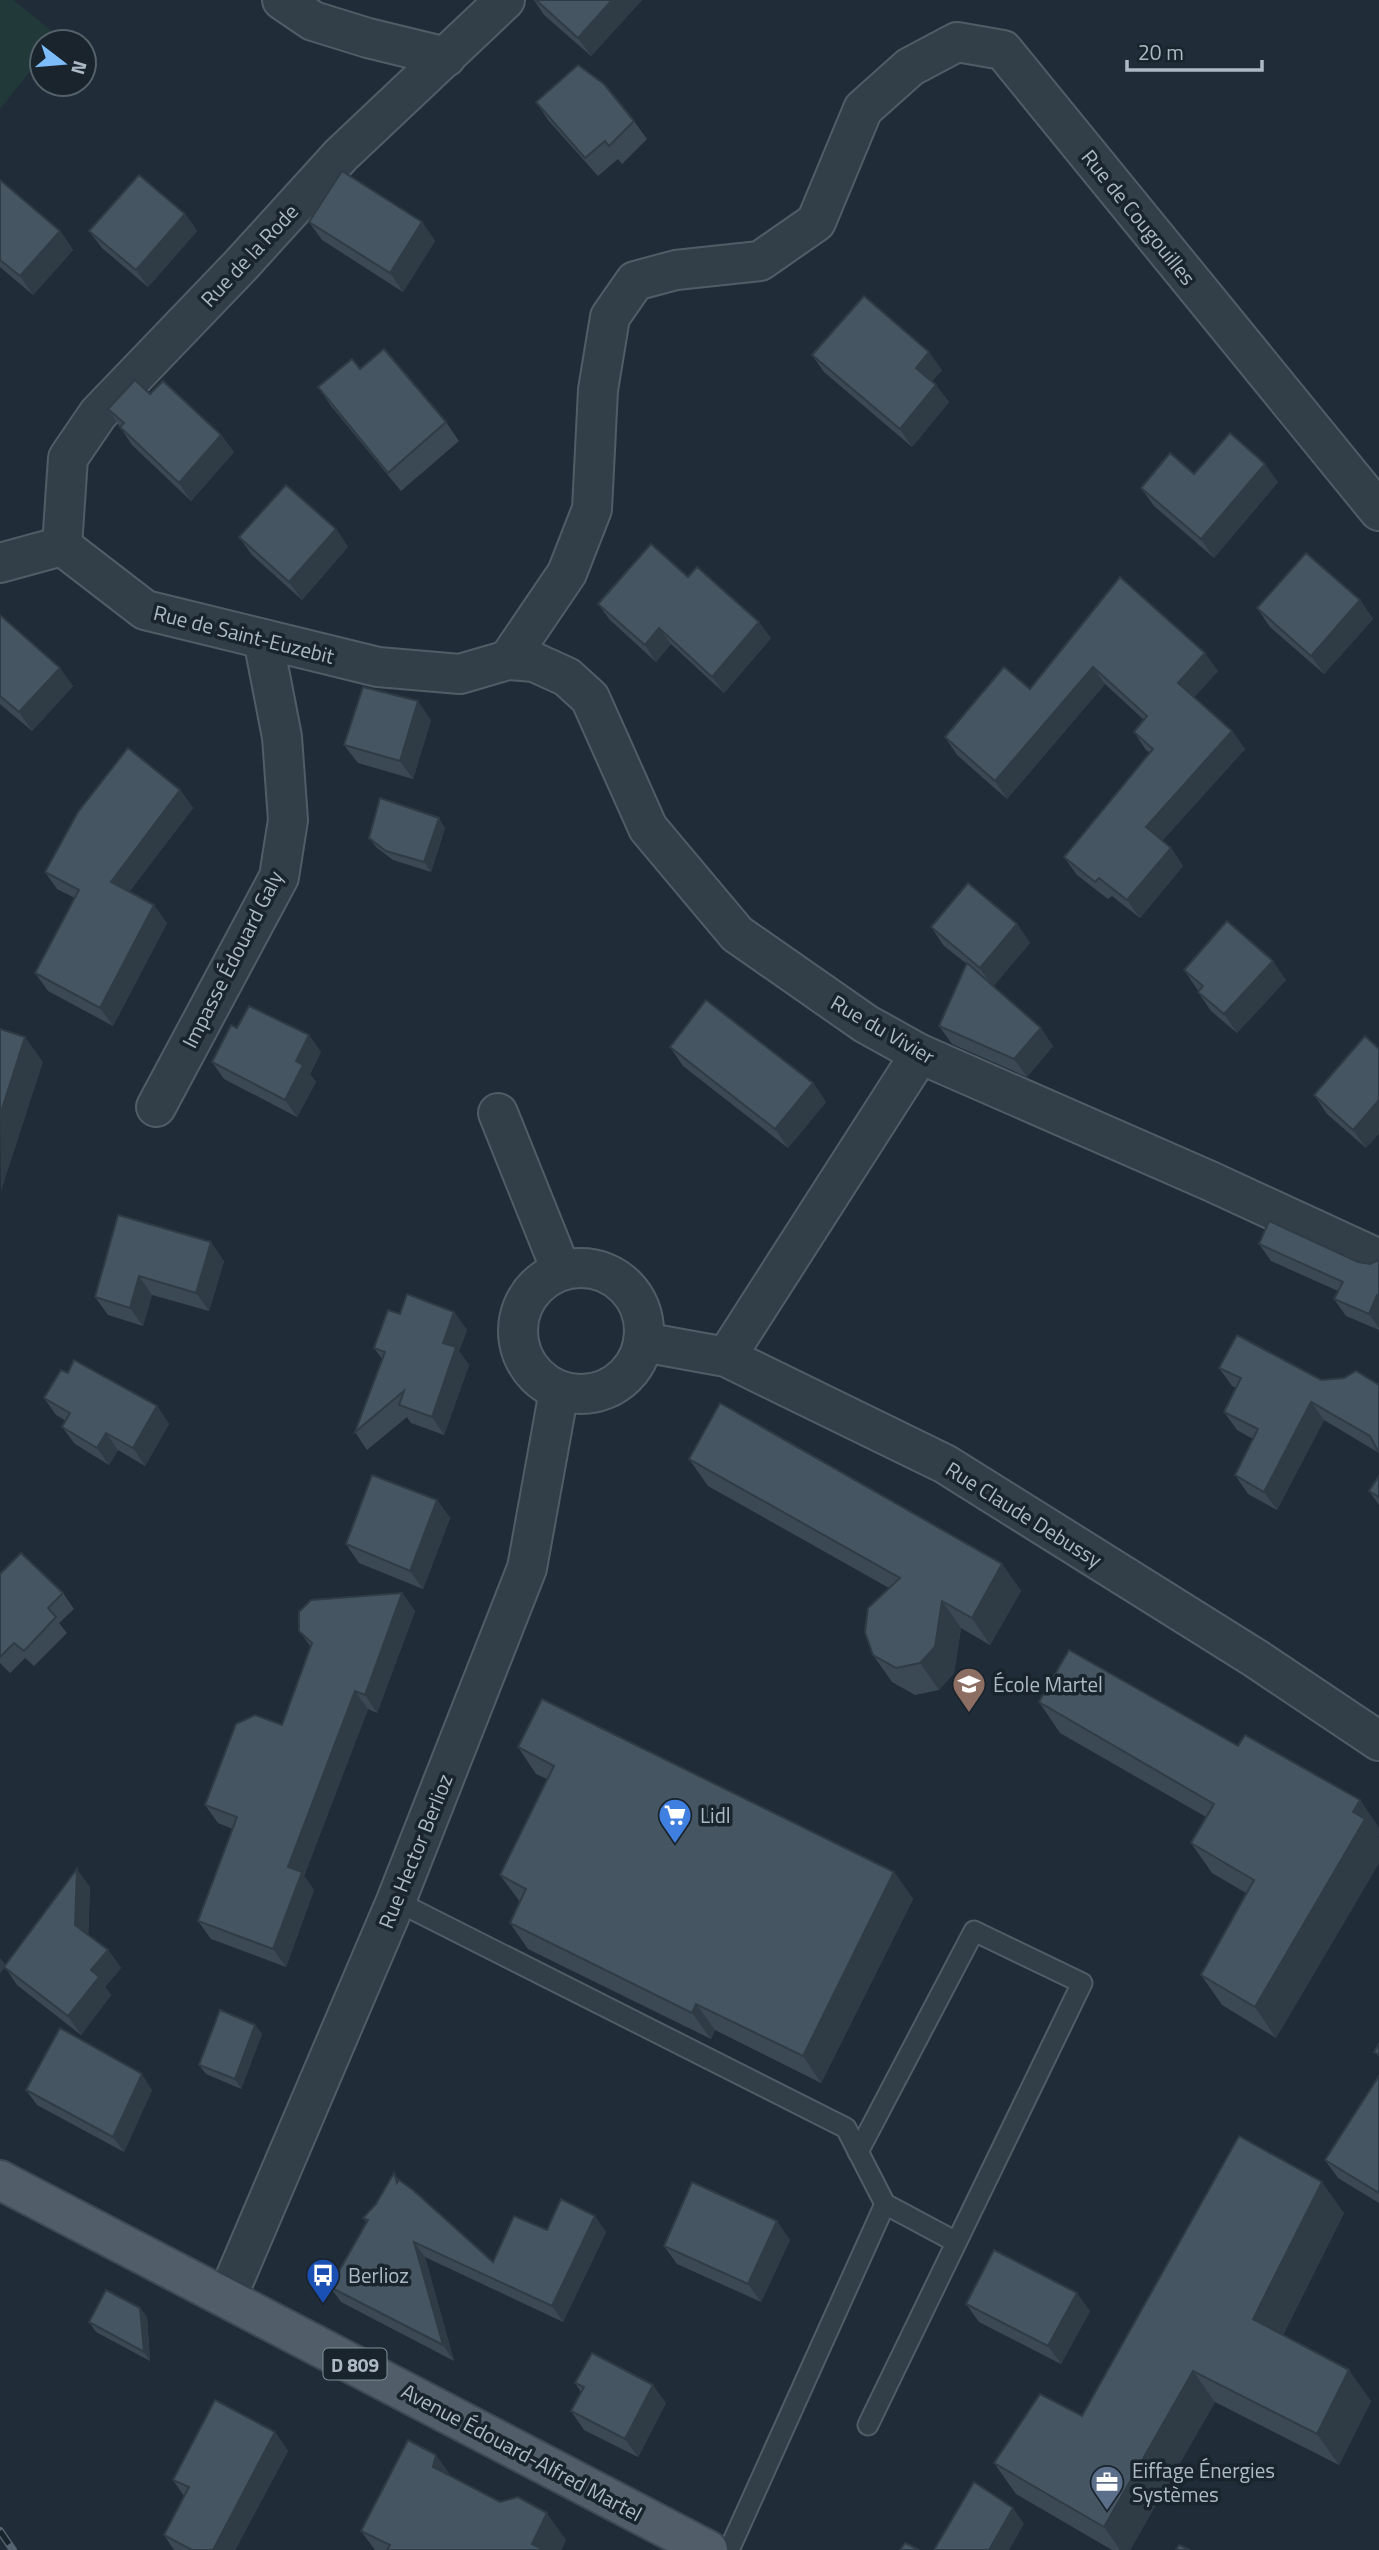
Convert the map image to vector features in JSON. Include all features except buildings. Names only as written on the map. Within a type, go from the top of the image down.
[{"type":"main road","name":"Avenue Édouard-Alfred Martel","points":[[0,2180],[708,2550]]},
{"type":"street","points":[[282,0],[313,21],[446,57]]},
{"type":"street","name":"Rue de la Rode","points":[[62,547],[68,458],[98,414],[241,265],[341,155],[505,0]]},
{"type":"street","name":"Rue de Cougouilles","points":[[508,660],[567,573],[592,509],[598,390],[610,317],[635,282],[676,270],[760,261],[816,222],[863,109],[910,67],[957,43],[1003,50],[1379,511]]},
{"type":"street","points":[[0,563],[62,547]]},
{"type":"street","name":"Rue de Saint-Euzebit","points":[[62,547],[145,610],[378,667],[460,674],[508,660]]},
{"type":"street","name":"Impasse Édouard Galy","points":[[156,1107],[279,877],[288,820],[282,737],[263,639]]},
{"type":"street","name":"Rue du Vivier","points":[[508,660],[534,662],[567,677],[590,698],[648,828],[737,934],[866,1024],[920,1054],[1210,1181],[1379,1259]]},
{"type":"street","points":[[726,1357],[920,1054]]},
{"type":"street","points":[[498,1113],[561,1270]]},
{"type":"street","points":[[583,1267],[604,1272],[623,1283],[636,1300],[643,1320],[643,1342],[638,1360],[628,1375],[613,1387],[596,1394],[577,1395],[559,1391],[541,1382],[528,1367],[520,1350],[517,1330],[520,1310],[530,1293],[544,1279],[561,1270],[583,1267]]},
{"type":"street","name":"Rue Claude Debussy","points":[[643,1342],[726,1357],[945,1464],[1244,1651],[1379,1741]]},
{"type":"street","name":"Rue Hector Berlioz","points":[[227,2297],[396,1901],[527,1568],[559,1391]]},
{"type":"lane","points":[[396,1901],[846,2128],[885,2204],[956,2242]]},
{"type":"lane","points":[[858,2152],[974,1931],[1082,1983],[868,2424]]},
{"type":"lane","points":[[729,2550],[885,2204]]},
{"type":"green space","points":[[0,0],[13,0],[48,28],[28,28],[28,74],[0,109]]},
{"type":"railway","points":[[0,2531],[13,2550]]},
{"type":"place","name":"École Martel","points":[[969,1714]]},
{"type":"place","name":"Lidl","points":[[675,1845]]},
{"type":"place","name":"Berlioz","points":[[323,2305]]},
{"type":"place","name":"Eiffage Énergies Systèmes","points":[[1107,2512]]}]
